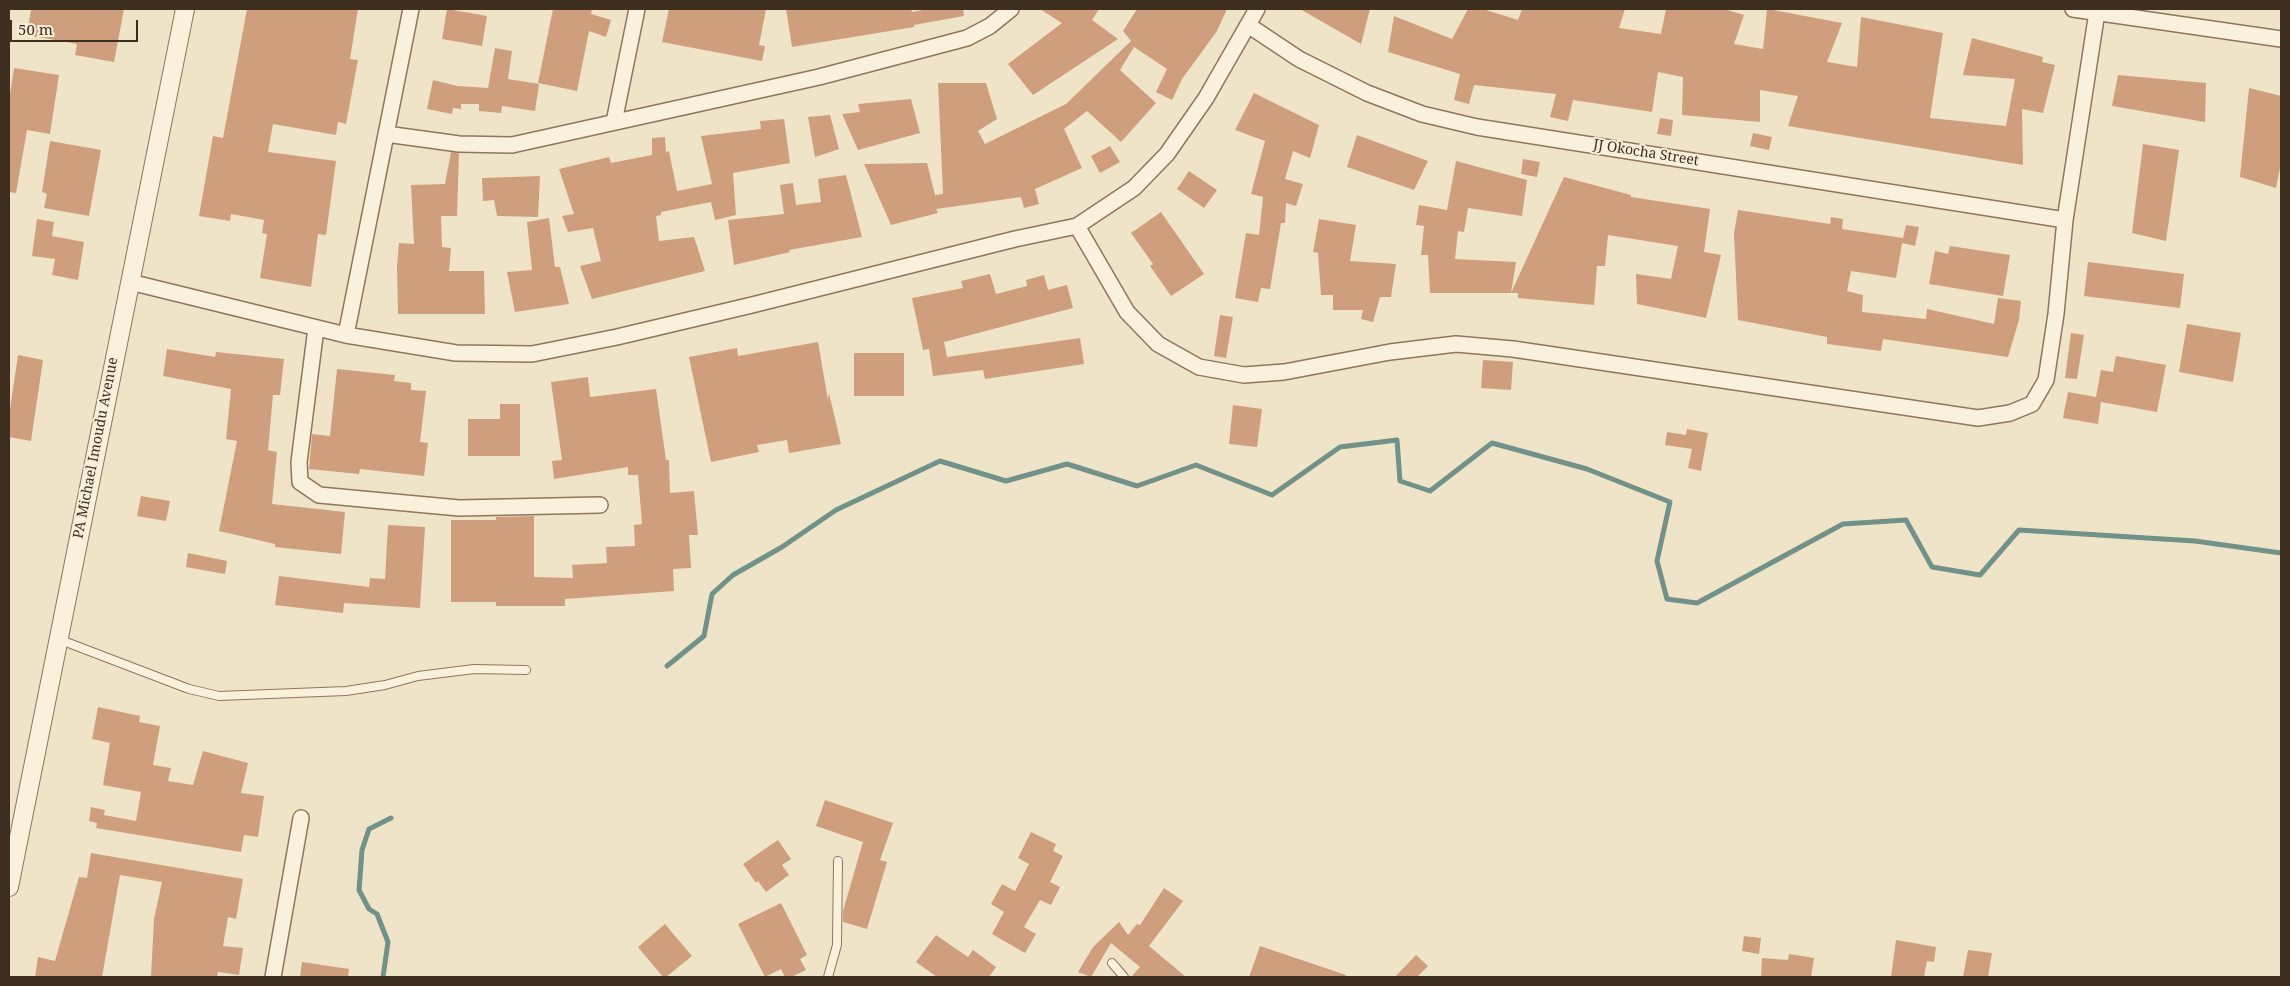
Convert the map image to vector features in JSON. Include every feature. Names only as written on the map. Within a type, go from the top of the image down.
[{"type":"street","name":"PA Michael Imoudu Avenue","points":[[9,887],[185,9]]},
{"type":"street","points":[[346,335],[411,9]]},
{"type":"street","points":[[614,122],[637,9]]},
{"type":"street","points":[[386,134],[459,144],[512,145],[819,77],[967,38],[990,26],[1011,9]]},
{"type":"street","points":[[130,282],[346,335],[456,353],[532,354],[646,330],[1015,239],[1077,226],[1134,188],[1167,154],[1206,98],[1257,9]]},
{"type":"street","points":[[2073,9],[2281,39]]},
{"type":"street","points":[[1077,226],[1127,312],[1158,344],[1199,367],[1244,375],[1284,372],[1390,352],[1456,344],[1513,349],[1978,418],[2010,413],[2032,404],[2046,380],[2056,314],[2065,220],[2097,12]]},
{"type":"street","name":"JJ Okocha Street","points":[[1248,25],[1299,59],[1367,93],[1422,114],[1468,125],[2065,220]]},
{"type":"street","points":[[316,328],[299,462],[300,482],[320,495],[459,508],[600,505]]},
{"type":"street","points":[[273,977],[301,818]]},
{"type":"lane","points":[[58,639],[189,689],[218,696],[346,691],[385,685],[418,676],[474,670],[526,670]]},
{"type":"lane","points":[[828,977],[837,945],[838,861]]},
{"type":"lane","points":[[1112,963],[1124,977]]},
{"type":"building","points":[[31,9],[124,9],[114,62],[75,55],[77,44],[27,35]]},
{"type":"building","points":[[247,9],[358,9],[350,59],[358,60],[346,124],[338,122],[336,135],[273,124],[268,152],[336,161],[326,235],[318,234],[311,287],[260,278],[267,234],[262,233],[264,220],[231,214],[230,221],[199,216],[213,136],[223,138]]},
{"type":"building","points":[[447,9],[487,16],[482,46],[442,39]]},
{"type":"building","points":[[553,9],[592,9],[591,14],[611,20],[606,37],[589,31],[577,91],[538,83]]},
{"type":"building","points":[[669,9],[766,9],[759,45],[765,46],[762,61],[662,42]]},
{"type":"building","points":[[786,9],[911,9],[912,12],[928,9],[963,9],[964,16],[914,25],[914,27],[792,47]]},
{"type":"building","points":[[1040,9],[1099,9],[1092,20],[1118,39],[1033,95],[1008,64],[1062,23]]},
{"type":"building","points":[[1137,9],[1227,9],[1217,31],[1182,79],[1172,100],[1156,92],[1167,69],[1134,47],[1120,70],[1156,103],[1121,142],[1087,111],[1064,129],[1082,168],[1035,189],[1039,204],[1024,208],[1021,197],[936,209],[938,213],[891,225],[864,164],[927,163],[935,195],[943,194],[938,83],[986,83],[997,119],[978,131],[985,144],[1066,104],[1131,41],[1123,31]]},
{"type":"building","points":[[1300,9],[1370,9],[1361,44]]},
{"type":"building","points":[[1468,9],[1483,9],[1518,20],[1522,9],[1625,9],[1619,28],[1661,34],[1666,9],[1725,9],[1744,15],[1734,44],[1763,49],[1768,9],[1842,23],[1827,62],[1857,67],[1861,17],[1943,33],[1930,118],[2006,126],[2015,79],[1963,75],[1972,38],[2043,57],[2042,62],[2055,65],[2043,113],[2022,109],[2023,165],[1788,126],[1798,96],[1760,90],[1760,122],[1682,115],[1683,77],[1658,72],[1652,112],[1573,100],[1568,121],[1550,117],[1556,94],[1474,85],[1469,104],[1454,100],[1460,74],[1388,52],[1394,16],[1452,39]]},
{"type":"building","points":[[495,48],[512,51],[508,79],[539,84],[535,111],[502,106],[501,113],[479,111],[479,104],[461,104],[461,109],[453,108],[452,114],[427,109],[433,80],[457,86],[488,88]]},
{"type":"building","points":[[14,68],[59,75],[50,134],[27,130],[16,193],[9,192],[9,101]]},
{"type":"building","points":[[2118,75],[2206,83],[2205,122],[2112,106]]},
{"type":"building","points":[[2249,88],[2281,96],[2281,163],[2276,188],[2240,177]]},
{"type":"building","points":[[1254,93],[1319,125],[1310,158],[1293,151],[1285,179],[1303,184],[1296,206],[1286,203],[1285,223],[1281,223],[1270,289],[1261,288],[1258,302],[1235,298],[1246,233],[1259,235],[1263,197],[1251,194],[1265,141],[1235,130]]},
{"type":"building","points":[[911,99],[920,133],[858,150],[842,114],[860,112],[858,104]]},
{"type":"building","points":[[830,115],[839,149],[815,157],[808,117]]},
{"type":"building","points":[[1660,118],[1673,120],[1671,136],[1657,134]]},
{"type":"building","points":[[784,119],[790,163],[733,173],[736,215],[715,220],[711,202],[661,212],[661,215],[656,216],[659,241],[694,237],[705,271],[592,299],[580,266],[601,261],[593,228],[568,232],[562,216],[574,214],[559,169],[609,157],[611,163],[652,155],[652,138],[665,137],[666,152],[669,151],[677,191],[712,184],[701,136],[761,129],[760,121]]},
{"type":"building","points":[[1753,133],[1772,137],[1769,150],[1750,146]]},
{"type":"building","points":[[1357,135],[1428,161],[1414,190],[1347,167]]},
{"type":"building","points":[[50,141],[101,150],[89,216],[44,208],[47,194],[42,192]]},
{"type":"building","points":[[2143,144],[2179,150],[2166,241],[2132,233]]},
{"type":"building","points":[[1110,146],[1120,162],[1100,173],[1091,156]]},
{"type":"building","points":[[451,152],[459,153],[457,216],[441,216],[442,247],[451,248],[449,271],[484,271],[485,314],[398,314],[397,266],[399,243],[414,244],[411,185],[445,184]]},
{"type":"building","points":[[1523,159],[1540,162],[1537,177],[1521,174]]},
{"type":"building","points":[[1456,161],[1527,180],[1522,216],[1468,208],[1464,232],[1458,231],[1455,259],[1516,262],[1511,293],[1430,293],[1428,255],[1421,255],[1424,226],[1416,225],[1419,205],[1447,210]]},
{"type":"building","points":[[1189,171],[1217,190],[1204,208],[1177,189]]},
{"type":"building","points":[[846,175],[862,237],[789,250],[790,252],[734,265],[728,220],[784,214],[780,185],[793,183],[796,205],[821,202],[818,179]]},
{"type":"building","points":[[540,176],[538,217],[497,216],[494,200],[483,201],[482,178]]},
{"type":"building","points":[[1564,177],[1631,195],[1631,197],[1710,209],[1704,252],[1721,255],[1706,318],[1637,304],[1636,274],[1671,279],[1678,246],[1608,235],[1605,266],[1597,266],[1594,305],[1518,298],[1518,293],[1511,293]]},
{"type":"building","points":[[1738,210],[1830,224],[1831,217],[1843,219],[1842,229],[1903,238],[1896,278],[1851,271],[1847,291],[1863,295],[1862,312],[1926,319],[1927,309],[1994,324],[1998,298],[2021,301],[2019,320],[2008,357],[1883,339],[1881,351],[1827,344],[1827,337],[1738,320],[1734,233]]},
{"type":"building","points":[[1161,212],[1204,274],[1171,296],[1150,266],[1153,264],[1131,233]]},
{"type":"building","points":[[549,218],[555,267],[560,267],[569,304],[515,312],[507,272],[532,270],[527,222]]},
{"type":"building","points":[[37,219],[54,222],[52,236],[84,242],[78,280],[52,275],[55,259],[32,256]]},
{"type":"building","points":[[1319,219],[1356,225],[1350,261],[1396,264],[1391,297],[1380,297],[1373,322],[1361,319],[1363,310],[1333,310],[1333,295],[1321,295],[1318,253],[1313,252]]},
{"type":"building","points":[[1906,225],[1919,227],[1915,246],[1902,243]]},
{"type":"building","points":[[1950,246],[2010,255],[2003,296],[1929,284],[1935,251],[1948,254]]},
{"type":"building","points":[[2088,262],[2184,274],[2180,308],[2084,296]]},
{"type":"building","points":[[990,274],[996,294],[1027,286],[1026,280],[1044,275],[1048,290],[1067,285],[1073,308],[944,342],[947,357],[1080,338],[1084,364],[985,379],[983,370],[933,376],[929,349],[923,350],[912,298],[963,288],[961,281]]},
{"type":"building","points":[[1220,315],[1233,317],[1226,358],[1214,356]]},
{"type":"building","points":[[2187,324],[2241,333],[2233,382],[2179,372]]},
{"type":"building","points":[[2071,333],[2084,335],[2077,379],[2065,378]]},
{"type":"building","points":[[818,342],[828,400],[829,393],[841,444],[789,453],[787,440],[757,445],[759,452],[711,462],[689,357],[737,348],[738,356]]},
{"type":"building","points":[[167,349],[215,357],[216,352],[284,359],[280,395],[273,395],[268,450],[277,452],[272,504],[345,512],[341,554],[275,547],[275,544],[219,531],[237,441],[226,439],[231,389],[163,376]]},
{"type":"building","points":[[854,353],[904,353],[904,396],[854,396]]},
{"type":"building","points":[[18,355],[43,360],[31,441],[9,437],[9,416]]},
{"type":"building","points":[[2116,356],[2166,365],[2157,412],[2101,402],[2098,424],[2063,418],[2068,392],[2096,397],[2101,370],[2113,372]]},
{"type":"building","points":[[1483,360],[1513,362],[1511,390],[1481,388]]},
{"type":"building","points":[[337,369],[395,375],[394,381],[411,383],[411,390],[426,391],[420,442],[428,443],[424,476],[360,469],[359,474],[309,469],[312,434],[330,436]]},
{"type":"building","points":[[588,377],[590,397],[656,389],[666,460],[669,460],[670,493],[694,491],[698,535],[689,535],[691,568],[673,569],[674,591],[565,599],[565,606],[496,606],[496,602],[451,602],[451,520],[496,520],[496,517],[534,516],[534,577],[573,578],[572,565],[607,563],[606,547],[635,546],[634,525],[642,524],[638,475],[628,475],[628,467],[554,479],[552,461],[562,460],[551,382]]},
{"type":"building","points":[[500,404],[520,404],[520,456],[468,456],[468,419],[500,419]]},
{"type":"building","points":[[1233,405],[1262,409],[1257,447],[1229,444]]},
{"type":"building","points":[[1687,429],[1708,433],[1701,471],[1688,468],[1692,449],[1665,445],[1667,432],[1686,435]]},
{"type":"building","points":[[141,496],[170,501],[166,521],[137,516]]},
{"type":"building","points":[[388,525],[425,527],[420,608],[344,603],[343,613],[275,605],[279,576],[369,587],[370,578],[385,579]]},
{"type":"building","points":[[188,553],[227,561],[225,574],[186,567]]},
{"type":"building","points":[[98,707],[140,716],[139,722],[160,726],[153,765],[171,768],[168,781],[193,785],[203,751],[248,763],[241,793],[264,796],[258,837],[244,835],[241,852],[96,828],[97,823],[89,821],[91,807],[105,810],[104,815],[136,821],[141,792],[103,785],[110,743],[92,739]]},
{"type":"building","points":[[825,800],[893,823],[880,860],[887,862],[867,929],[843,922],[843,911],[863,842],[816,826]]},
{"type":"building","points":[[1031,832],[1056,844],[1053,851],[1063,856],[1050,882],[1060,887],[1051,905],[1040,900],[1024,927],[1036,934],[1025,953],[992,934],[1004,912],[991,904],[1002,884],[1015,891],[1029,864],[1018,858]]},
{"type":"building","points":[[778,840],[791,859],[782,865],[789,875],[766,892],[758,881],[756,883],[743,864]]},
{"type":"building","points":[[91,853],[243,879],[236,919],[228,917],[223,946],[243,948],[239,975],[218,972],[217,977],[151,977],[154,919],[162,882],[120,875],[102,977],[35,977],[38,957],[55,961],[79,877],[87,878]]},
{"type":"building","points":[[1164,888],[1183,901],[1149,946],[1186,977],[1131,977],[1140,967],[1111,943],[1091,977],[1078,972],[1093,947],[1119,922],[1128,935],[1137,924],[1140,925]]},
{"type":"building","points":[[781,903],[807,955],[800,959],[806,970],[791,977],[785,977],[781,969],[765,977],[738,924]]},
{"type":"building","points":[[665,924],[692,956],[666,977],[663,977],[638,947]]},
{"type":"building","points":[[936,935],[968,957],[973,950],[996,967],[989,977],[937,977],[916,962]]},
{"type":"building","points":[[1744,936],[1761,938],[1759,954],[1742,951]]},
{"type":"building","points":[[1896,940],[1936,947],[1934,962],[1927,961],[1924,977],[1891,977]]},
{"type":"building","points":[[1260,946],[1346,975],[1346,977],[1249,977]]},
{"type":"building","points":[[1968,950],[1992,953],[1988,977],[1963,977]]},
{"type":"building","points":[[1789,954],[1814,958],[1811,977],[1761,977],[1762,958],[1788,960]]},
{"type":"building","points":[[1416,955],[1428,966],[1417,977],[1395,977]]},
{"type":"building","points":[[302,962],[349,969],[348,977],[300,977]]},
{"type":"waterway","points":[[667,666],[704,636],[712,594],[733,575],[782,547],[836,510],[940,461],[1006,481],[1067,464],[1137,486],[1196,465],[1272,495],[1340,447],[1397,440],[1400,481],[1430,491],[1492,443],[1587,469],[1670,502],[1657,561],[1667,599],[1697,603],[1843,524],[1906,520],[1932,567],[1980,575],[2019,530],[2195,541],[2281,553]]},
{"type":"waterway","points":[[383,977],[388,942],[377,914],[369,909],[359,890],[362,850],[369,829],[391,818]]}]
